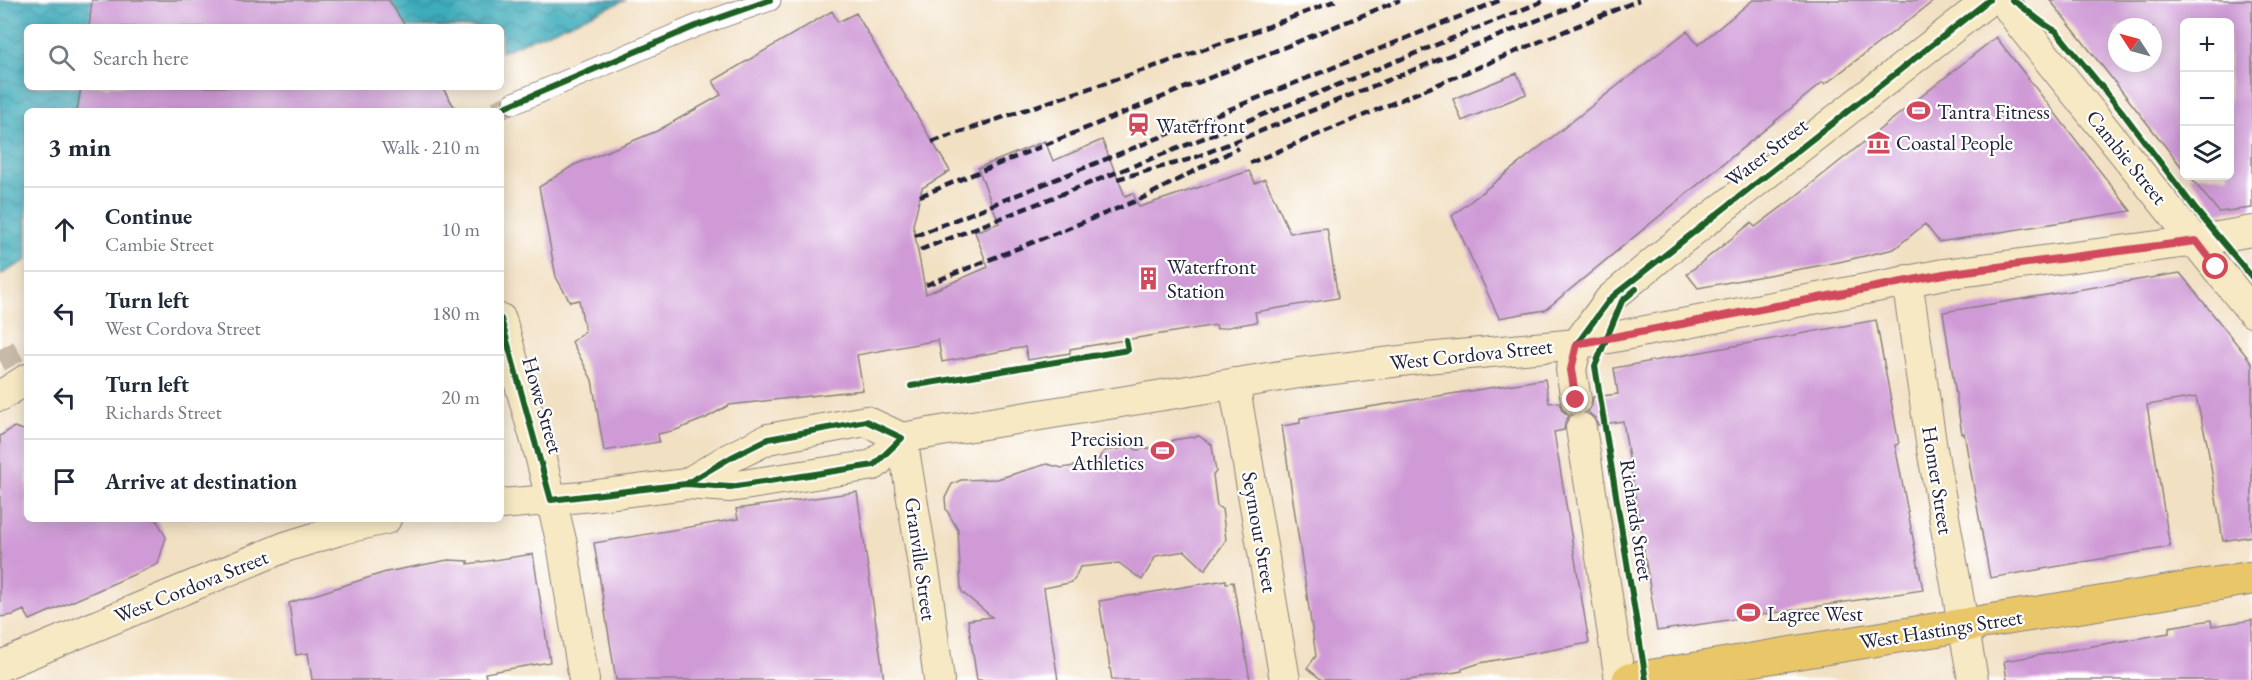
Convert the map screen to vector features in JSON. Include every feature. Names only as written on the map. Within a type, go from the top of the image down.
[{"type":"main road","name":"Water Street","points":[[1577,344],[1610,299],[1618,292],[1989,0]]},
{"type":"main road","name":"Cambie Street","points":[[2004,0],[2030,37],[2252,312]]},
{"type":"main road","name":"West Cordova Street","points":[[902,438],[1299,373],[1577,344],[1907,280],[2196,241],[2252,231]]},
{"type":"main road","name":"Homer Street","points":[[1907,280],[1932,449],[1973,680]]},
{"type":"main road","name":"Howe Street","points":[[504,330],[562,544],[584,680]]},
{"type":"main road","name":"Richards Street","points":[[1577,344],[1571,370],[1620,680]]},
{"type":"main road","points":[[0,396],[24,381]]},
{"type":"main road","name":"Seymour Street","points":[[1234,383],[1285,680]]},
{"type":"main road","points":[[504,504],[686,484],[730,488],[874,465],[902,438],[866,421],[768,439],[729,458],[686,484]]},
{"type":"main road","name":"Granville Street","points":[[902,438],[927,589],[939,680]]},
{"type":"main road","name":"West Cordova Street","points":[[0,666],[285,547],[373,522]]},
{"type":"main road","name":"West Hastings Street","points":[[1629,680],[2252,578]]},
{"type":"street","points":[[514,103],[696,26],[770,0]]},
{"type":"water","points":[[0,0],[626,0],[504,51],[504,24],[24,24],[24,90],[422,90],[388,108],[24,108],[24,262],[0,275]]},
{"type":"building","points":[[92,0],[389,0],[404,24],[89,24]]},
{"type":"building","points":[[1753,0],[1935,0],[1825,84],[1823,82],[1545,310],[1499,318],[1452,216],[1687,31],[1698,45]]},
{"type":"building","points":[[2050,0],[2252,0],[2252,208],[2219,212],[2192,180],[2234,180],[2234,18],[2180,18],[2180,165]]},
{"type":"building","points":[[832,11],[838,22],[856,13],[950,171],[922,188],[913,225],[926,294],[988,267],[975,232],[999,223],[978,168],[1045,141],[1053,161],[1102,140],[1125,196],[1133,193],[1139,207],[1249,171],[1255,183],[1265,179],[1290,233],[1327,228],[1338,298],[1255,312],[1257,322],[1217,329],[1216,325],[1070,349],[1070,353],[1028,360],[1025,347],[942,362],[938,340],[857,355],[863,390],[729,405],[706,418],[676,430],[658,434],[659,442],[604,451],[592,380],[572,342],[585,331],[579,300],[570,302],[556,277],[539,187],[574,165],[657,131],[721,95],[713,81]]},
{"type":"building","points":[[1996,37],[2131,211],[1939,242],[1925,224],[1894,249],[1839,262],[1698,288],[1687,274],[1751,223],[1755,227],[1791,200]]},
{"type":"building","points":[[1517,73],[1526,94],[1462,121],[1453,99]]},
{"type":"building","points":[[80,90],[444,90],[455,108],[78,108]]},
{"type":"building","points":[[2180,273],[2252,363],[2252,536],[2223,541],[2207,443],[2196,397],[2147,405],[2170,547],[1990,578],[1964,433],[1962,434],[1943,312]]},
{"type":"building","points":[[1876,320],[1899,444],[1895,445],[1923,590],[1657,631],[1623,421],[1598,425],[1595,418],[1588,412],[1593,397],[1618,394],[1614,368]]},
{"type":"building","points":[[1545,379],[1549,403],[1559,402],[1562,410],[1569,416],[1564,430],[1554,432],[1589,643],[1480,663],[1462,669],[1462,671],[1409,680],[1322,680],[1307,668],[1316,656],[1282,426],[1300,423],[1300,418]]},
{"type":"building","points":[[14,427],[24,430],[24,522],[158,522],[166,537],[158,564],[30,620],[24,610],[0,617],[0,436]]},
{"type":"building","points":[[1199,436],[1212,445],[1217,506],[1222,509],[1226,540],[1205,570],[1185,551],[1156,556],[1142,580],[1119,563],[1080,567],[1074,580],[1069,583],[1044,588],[1058,680],[977,680],[968,620],[992,617],[961,589],[958,530],[946,509],[945,498],[952,484],[961,480],[997,479],[1047,464],[1062,468],[1097,462],[1104,451],[1132,447],[1137,450],[1169,445],[1173,440]]},
{"type":"building","points":[[857,492],[884,680],[616,680],[594,543],[738,519],[736,509]]},
{"type":"building","points":[[533,554],[550,662],[485,673],[486,678],[477,680],[312,680],[308,653],[296,655],[289,603],[386,572],[448,560],[468,561],[468,564]]},
{"type":"building","points":[[1226,580],[1226,583],[1233,582],[1250,680],[1112,680],[1099,601]]},
{"type":"building","points":[[2211,620],[2212,626],[2252,620],[2252,680],[2007,680],[2004,661],[2169,633],[2169,627]]},
{"type":"tunnel","points":[[503,108],[514,103]]},
{"type":"tunnel","points":[[0,361],[24,348]]},
{"type":"railway","points":[[932,142],[1186,56],[1337,0]]},
{"type":"railway","points":[[920,196],[1400,0]]},
{"type":"railway","points":[[915,236],[1501,0]]},
{"type":"railway","points":[[920,250],[1318,93],[1546,0]]},
{"type":"railway","points":[[1117,179],[1191,159],[1588,0]]},
{"type":"railway","points":[[1250,163],[1639,0]]},
{"type":"railway","points":[[926,285],[1141,199],[1238,148]]},
{"type":"cycle path","points":[[503,108],[696,26],[770,0]]},
{"type":"cycle path","points":[[1577,344],[1610,299],[1618,292],[1989,0]]},
{"type":"cycle path","points":[[2012,0],[2056,31],[2123,113],[2196,210],[2252,277]]},
{"type":"cycle path","points":[[1636,289],[1622,301],[1595,366],[1646,680]]},
{"type":"cycle path","points":[[504,330],[551,500],[686,484]]},
{"type":"cycle path","points":[[911,386],[1128,350],[1126,340]]},
{"type":"cycle path","points":[[866,421],[902,438],[874,465],[730,487],[686,484],[768,439],[866,421]]},
{"type":"place","name":"Tantra Fitness","points":[[1919,111]]},
{"type":"place","name":"Waterfront","points":[[1138,125]]},
{"type":"place","name":"Coastal People","points":[[1878,142]]},
{"type":"place","name":"Waterfront Station","points":[[1149,278]]},
{"type":"place","name":"Precision Athletics","points":[[1162,450]]},
{"type":"place","name":"Lagree West","points":[[1749,613]]},
{"type":"route","points":[[1576,400],[1571,370],[1577,344],[1944,274],[2196,241],[2216,267]]}]
